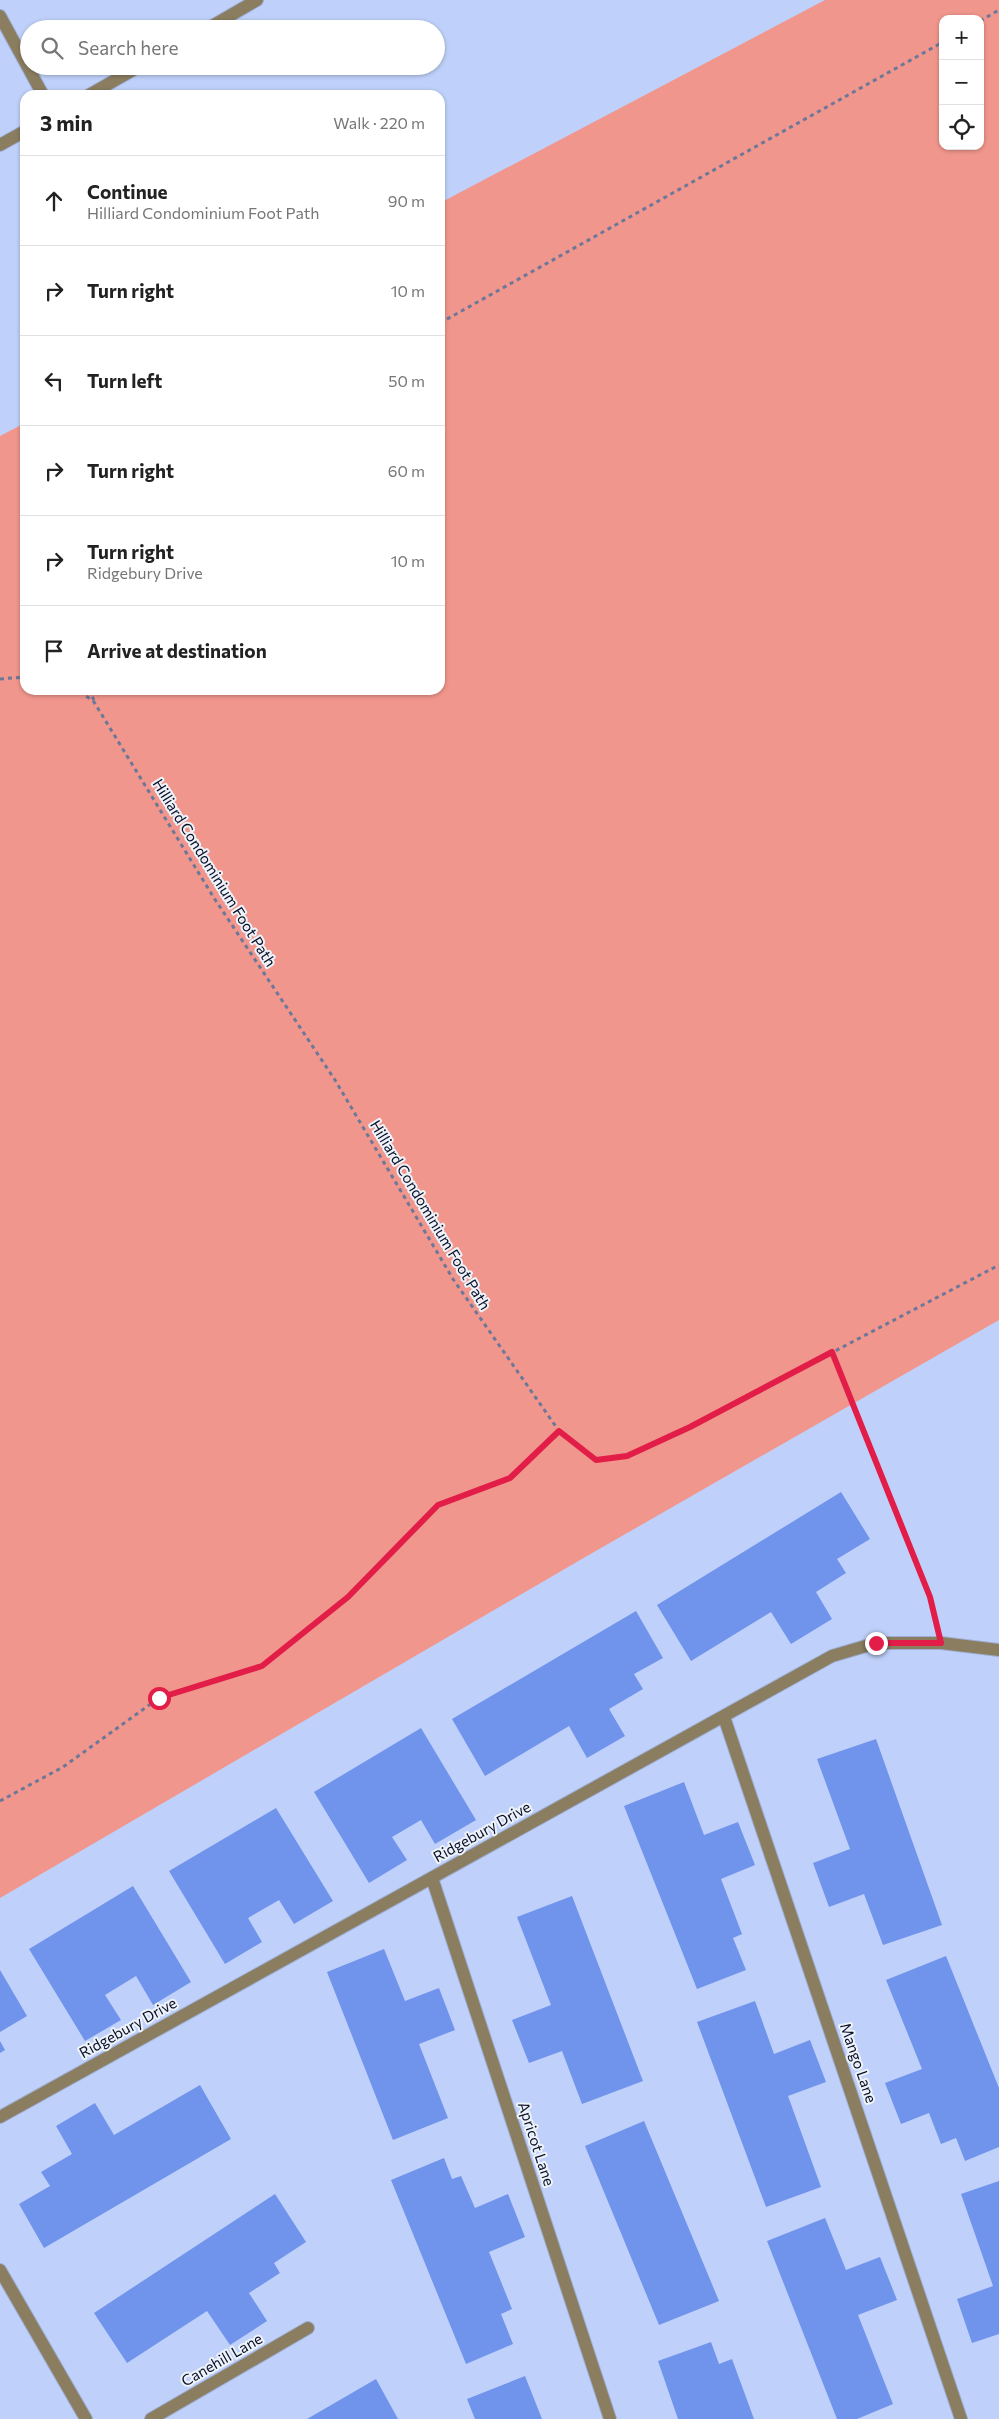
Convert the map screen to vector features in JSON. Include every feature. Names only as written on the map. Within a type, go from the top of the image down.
[{"type":"street","points":[[223,20],[258,0]]},
{"type":"street","points":[[0,16],[20,53]]},
{"type":"street","points":[[32,75],[40,90]]},
{"type":"street","points":[[99,90],[124,75]]},
{"type":"street","points":[[0,146],[20,134]]},
{"type":"street","name":"Ridgebury Drive","points":[[0,2117],[832,1656],[876,1643],[941,1643],[999,1650]]},
{"type":"street","name":"Mango Lane","points":[[724,1717],[961,2419]]},
{"type":"street","name":"Apricot Lane","points":[[432,1878],[610,2419]]},
{"type":"street","points":[[0,2270],[86,2419]]},
{"type":"street","name":"Canehill Lane","points":[[151,2419],[308,2328]]},
{"type":"path","points":[[984,19],[999,10]]},
{"type":"path","points":[[445,319],[939,44]]},
{"type":"path","points":[[0,679],[20,677]]},
{"type":"path","points":[[85,695],[94,702]]},
{"type":"path","name":"Hilliard Condominium Foot Path","points":[[90,695],[106,724],[214,898],[335,1080],[452,1279],[559,1431],[596,1460],[627,1456],[690,1427],[999,1266]]},
{"type":"path","points":[[832,1352],[930,1597],[941,1643]]},
{"type":"path","points":[[0,1801],[63,1767],[159,1698],[262,1666],[348,1597],[438,1505],[510,1478],[559,1431]]},
{"type":"shaded area","points":[[825,0],[999,0],[999,1320],[587,1556],[0,1898],[0,436],[20,426],[20,695],[445,695],[445,200]]},
{"type":"building","points":[[841,1492],[870,1539],[837,1559],[846,1573],[816,1592],[832,1619],[791,1644],[771,1612],[691,1661],[657,1605]]},
{"type":"building","points":[[636,1611],[663,1658],[634,1674],[643,1689],[609,1709],[625,1736],[587,1758],[569,1726],[485,1776],[452,1719]]},
{"type":"building","points":[[421,1728],[476,1820],[435,1844],[421,1820],[392,1837],[407,1860],[369,1883],[314,1792]]},
{"type":"building","points":[[876,1739],[942,1925],[883,1945],[864,1894],[829,1907],[813,1863],[850,1849],[817,1759]]},
{"type":"building","points":[[684,1782],[704,1835],[738,1822],[755,1865],[721,1879],[742,1934],[733,1938],[746,1970],[697,1989],[624,1806]]},
{"type":"building","points":[[276,1808],[333,1901],[294,1924],[279,1900],[248,1918],[262,1942],[225,1964],[169,1871]]},
{"type":"building","points":[[133,1886],[191,1982],[153,2005],[136,1976],[105,1995],[121,2020],[85,2041],[29,1949]]},
{"type":"building","points":[[572,1896],[643,2081],[582,2104],[562,2051],[529,2063],[512,2020],[551,2005],[517,1917]]},
{"type":"building","points":[[384,1949],[405,2001],[439,1988],[455,2030],[419,2044],[448,2118],[393,2140],[327,1972]]},
{"type":"building","points":[[946,1956],[999,2088],[999,2147],[965,2161],[956,2138],[941,2144],[929,2113],[901,2124],[885,2083],[922,2069],[886,1980]]},
{"type":"building","points":[[0,1970],[27,2016],[0,2032]]},
{"type":"building","points":[[755,2001],[774,2054],[810,2040],[826,2082],[788,2096],[821,2187],[766,2207],[697,2022]]},
{"type":"building","points":[[0,2041],[5,2050],[0,2053]]},
{"type":"building","points":[[200,2085],[231,2139],[44,2248],[19,2204],[50,2186],[41,2172],[72,2154],[56,2126],[95,2103],[114,2135]]},
{"type":"building","points":[[644,2121],[719,2301],[659,2325],[585,2146]]},
{"type":"building","points":[[444,2158],[452,2179],[461,2176],[475,2208],[508,2194],[525,2237],[489,2252],[512,2309],[501,2314],[513,2344],[466,2364],[391,2180]]},
{"type":"building","points":[[999,2181],[999,2334],[972,2343],[957,2299],[993,2286],[961,2194]]},
{"type":"building","points":[[275,2194],[306,2242],[274,2263],[280,2273],[249,2293],[267,2321],[230,2345],[207,2311],[127,2363],[94,2313]]},
{"type":"building","points":[[825,2218],[846,2270],[880,2257],[897,2300],[858,2315],[893,2404],[857,2419],[837,2419],[767,2241]]},
{"type":"building","points":[[711,2342],[719,2364],[732,2359],[754,2419],[678,2419],[658,2361]]},
{"type":"building","points":[[525,2376],[542,2419],[475,2419],[467,2399]]},
{"type":"building","points":[[376,2379],[398,2419],[307,2419]]},
{"type":"route","points":[[159,1698],[262,1666],[348,1597],[438,1505],[510,1478],[559,1431],[596,1460],[627,1456],[690,1427],[832,1352],[930,1597],[941,1643],[876,1643]]}]
